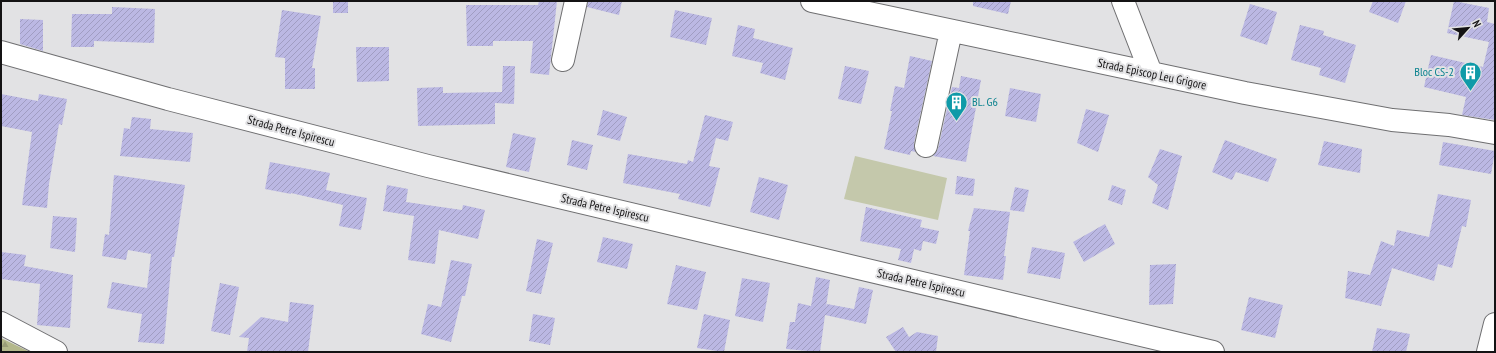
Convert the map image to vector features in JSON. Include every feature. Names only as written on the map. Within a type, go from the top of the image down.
[{"type":"street","points":[[563,60],[576,1]]},
{"type":"street","name":"Strada Episcop Leu Grigore","points":[[812,1],[1245,93],[1392,120],[1449,125],[1495,133]]},
{"type":"street","points":[[1123,1],[1151,74]]},
{"type":"street","points":[[926,146],[951,31]]},
{"type":"street","name":"Strada Petre Ispirescu","points":[[1,52],[168,99],[428,166],[1213,352]]},
{"type":"street","points":[[1,323],[56,352]]},
{"type":"street","points":[[1488,352],[1495,324]]},
{"type":"green space","points":[[855,156],[947,178],[938,220],[844,199]]},
{"type":"green space","points":[[1,338],[30,352],[1,352]]},
{"type":"building","points":[[333,1],[348,1],[348,13],[333,13]]},
{"type":"building","points":[[539,1],[557,1],[549,75],[530,73],[533,41],[493,41],[493,46],[467,46],[466,5],[538,5]]},
{"type":"building","points":[[588,1],[622,1],[619,15],[587,7]]},
{"type":"building","points":[[973,1],[1011,1],[1008,14],[973,6]]},
{"type":"building","points":[[1373,1],[1406,1],[1398,23],[1369,12]]},
{"type":"building","points":[[1454,1],[1489,8],[1487,22],[1495,24],[1495,120],[1462,115],[1466,97],[1424,87],[1431,55],[1483,67],[1489,42],[1447,33]]},
{"type":"building","points":[[1250,4],[1277,12],[1267,45],[1240,36]]},
{"type":"building","points":[[112,7],[155,9],[154,43],[94,41],[94,47],[71,47],[72,14],[112,14]]},
{"type":"building","points":[[282,10],[321,16],[312,68],[315,68],[315,89],[285,89],[285,58],[275,57]]},
{"type":"building","points":[[675,10],[712,18],[706,45],[670,37]]},
{"type":"building","points":[[20,19],[43,20],[43,51],[20,44]]},
{"type":"building","points":[[738,25],[755,29],[753,38],[793,48],[785,80],[760,73],[763,63],[732,56]]},
{"type":"building","points":[[1300,25],[1324,31],[1323,35],[1356,45],[1345,83],[1319,75],[1321,68],[1291,60]]},
{"type":"building","points":[[356,47],[389,47],[389,81],[357,82]]},
{"type":"building","points":[[910,56],[932,61],[914,143],[916,152],[911,151],[910,155],[884,149],[892,111],[890,111],[895,86],[904,88]]},
{"type":"building","points":[[503,66],[515,66],[514,104],[495,103],[495,124],[418,126],[417,88],[443,87],[443,93],[502,92]]},
{"type":"building","points":[[845,66],[869,71],[861,104],[838,99]]},
{"type":"building","name":"BL. G6","points":[[961,76],[981,80],[966,162],[933,156],[938,149],[952,87],[959,88]]},
{"type":"building","points":[[1010,88],[1041,94],[1036,122],[1005,116]]},
{"type":"building","points":[[1,94],[38,101],[39,94],[67,99],[62,125],[59,124],[49,184],[47,208],[22,205],[32,132],[1,126]]},
{"type":"building","points":[[1086,109],[1109,115],[1098,152],[1077,143]]},
{"type":"building","points":[[603,110],[627,117],[620,141],[597,135]]},
{"type":"building","points":[[705,115],[733,122],[728,141],[716,138],[709,166],[720,168],[710,207],[678,199],[680,194],[623,183],[628,154],[687,164],[688,160],[693,162]]},
{"type":"building","points":[[132,117],[151,119],[150,129],[193,133],[190,162],[120,156],[124,128],[130,129]]},
{"type":"building","points":[[513,133],[536,138],[529,172],[506,167]]},
{"type":"building","points":[[572,140],[593,145],[587,170],[567,165]]},
{"type":"building","points":[[1225,140],[1277,159],[1268,182],[1236,172],[1232,180],[1212,172]]},
{"type":"building","points":[[1324,141],[1362,149],[1360,173],[1318,165]]},
{"type":"building","points":[[1443,142],[1495,151],[1491,174],[1439,165]]},
{"type":"building","points":[[1160,149],[1182,156],[1168,210],[1152,203],[1158,185],[1148,177]]},
{"type":"building","points":[[270,162],[330,173],[326,190],[367,198],[361,230],[339,226],[343,205],[291,193],[265,189]]},
{"type":"building","points":[[114,175],[185,185],[174,257],[172,257],[164,344],[138,342],[142,314],[107,308],[112,282],[147,288],[151,254],[128,250],[126,260],[102,256],[105,234],[109,235]]},
{"type":"building","points":[[957,176],[975,179],[973,196],[955,194]]},
{"type":"building","points":[[759,177],[788,185],[779,220],[750,212]]},
{"type":"building","points":[[387,185],[408,189],[406,202],[462,210],[463,205],[485,210],[478,239],[439,230],[435,264],[408,260],[414,216],[383,211]]},
{"type":"building","points":[[1112,185],[1126,190],[1122,205],[1108,200]]},
{"type":"building","points":[[1015,187],[1029,190],[1024,212],[1010,210]]},
{"type":"building","points":[[1438,194],[1471,200],[1466,227],[1462,226],[1452,268],[1438,264],[1434,281],[1392,268],[1381,306],[1345,298],[1348,271],[1370,275],[1381,241],[1394,246],[1397,230],[1429,237]]},
{"type":"building","points":[[866,207],[922,220],[920,227],[939,231],[936,244],[923,241],[921,251],[914,249],[911,263],[898,260],[901,249],[860,241]]},
{"type":"building","points":[[974,208],[1010,212],[1004,256],[1006,256],[1003,280],[964,275],[970,231],[968,231]]},
{"type":"building","points":[[53,216],[77,218],[75,252],[50,248]]},
{"type":"building","points":[[1105,224],[1115,244],[1084,262],[1073,242]]},
{"type":"building","points":[[603,237],[633,244],[627,269],[597,262]]},
{"type":"building","points":[[537,239],[553,243],[541,294],[526,291]]},
{"type":"building","points":[[1032,247],[1065,253],[1060,279],[1027,273]]},
{"type":"building","points":[[1,252],[26,255],[24,266],[73,275],[70,328],[37,325],[40,284],[1,279]]},
{"type":"building","points":[[451,260],[472,264],[465,296],[462,296],[451,342],[421,334],[428,304],[441,307]]},
{"type":"building","points":[[1176,264],[1173,304],[1149,305],[1150,265]]},
{"type":"building","points":[[676,265],[706,272],[697,310],[667,304]]},
{"type":"building","points":[[816,277],[830,280],[826,307],[827,304],[854,309],[859,287],[873,290],[866,324],[825,315],[820,352],[786,349],[790,322],[795,322],[798,303],[811,306]]},
{"type":"building","points":[[742,278],[770,283],[763,322],[735,316]]},
{"type":"building","points":[[220,283],[239,287],[230,335],[211,331]]},
{"type":"building","points":[[1249,297],[1283,305],[1275,338],[1241,330]]},
{"type":"building","points":[[290,302],[314,305],[308,352],[247,352],[249,338],[239,337],[261,317],[288,322]]},
{"type":"building","points":[[533,314],[555,318],[550,345],[529,341]]},
{"type":"building","points":[[704,314],[730,320],[724,352],[697,348]]},
{"type":"building","points":[[903,327],[909,337],[917,332],[938,336],[936,352],[896,352],[886,337]]},
{"type":"building","points":[[1377,328],[1410,334],[1406,352],[1372,352]]},
{"type":"place","name":"Bloc CS-2","points":[[1470,92]]},
{"type":"place","name":"BL. G6","points":[[956,122]]}]
